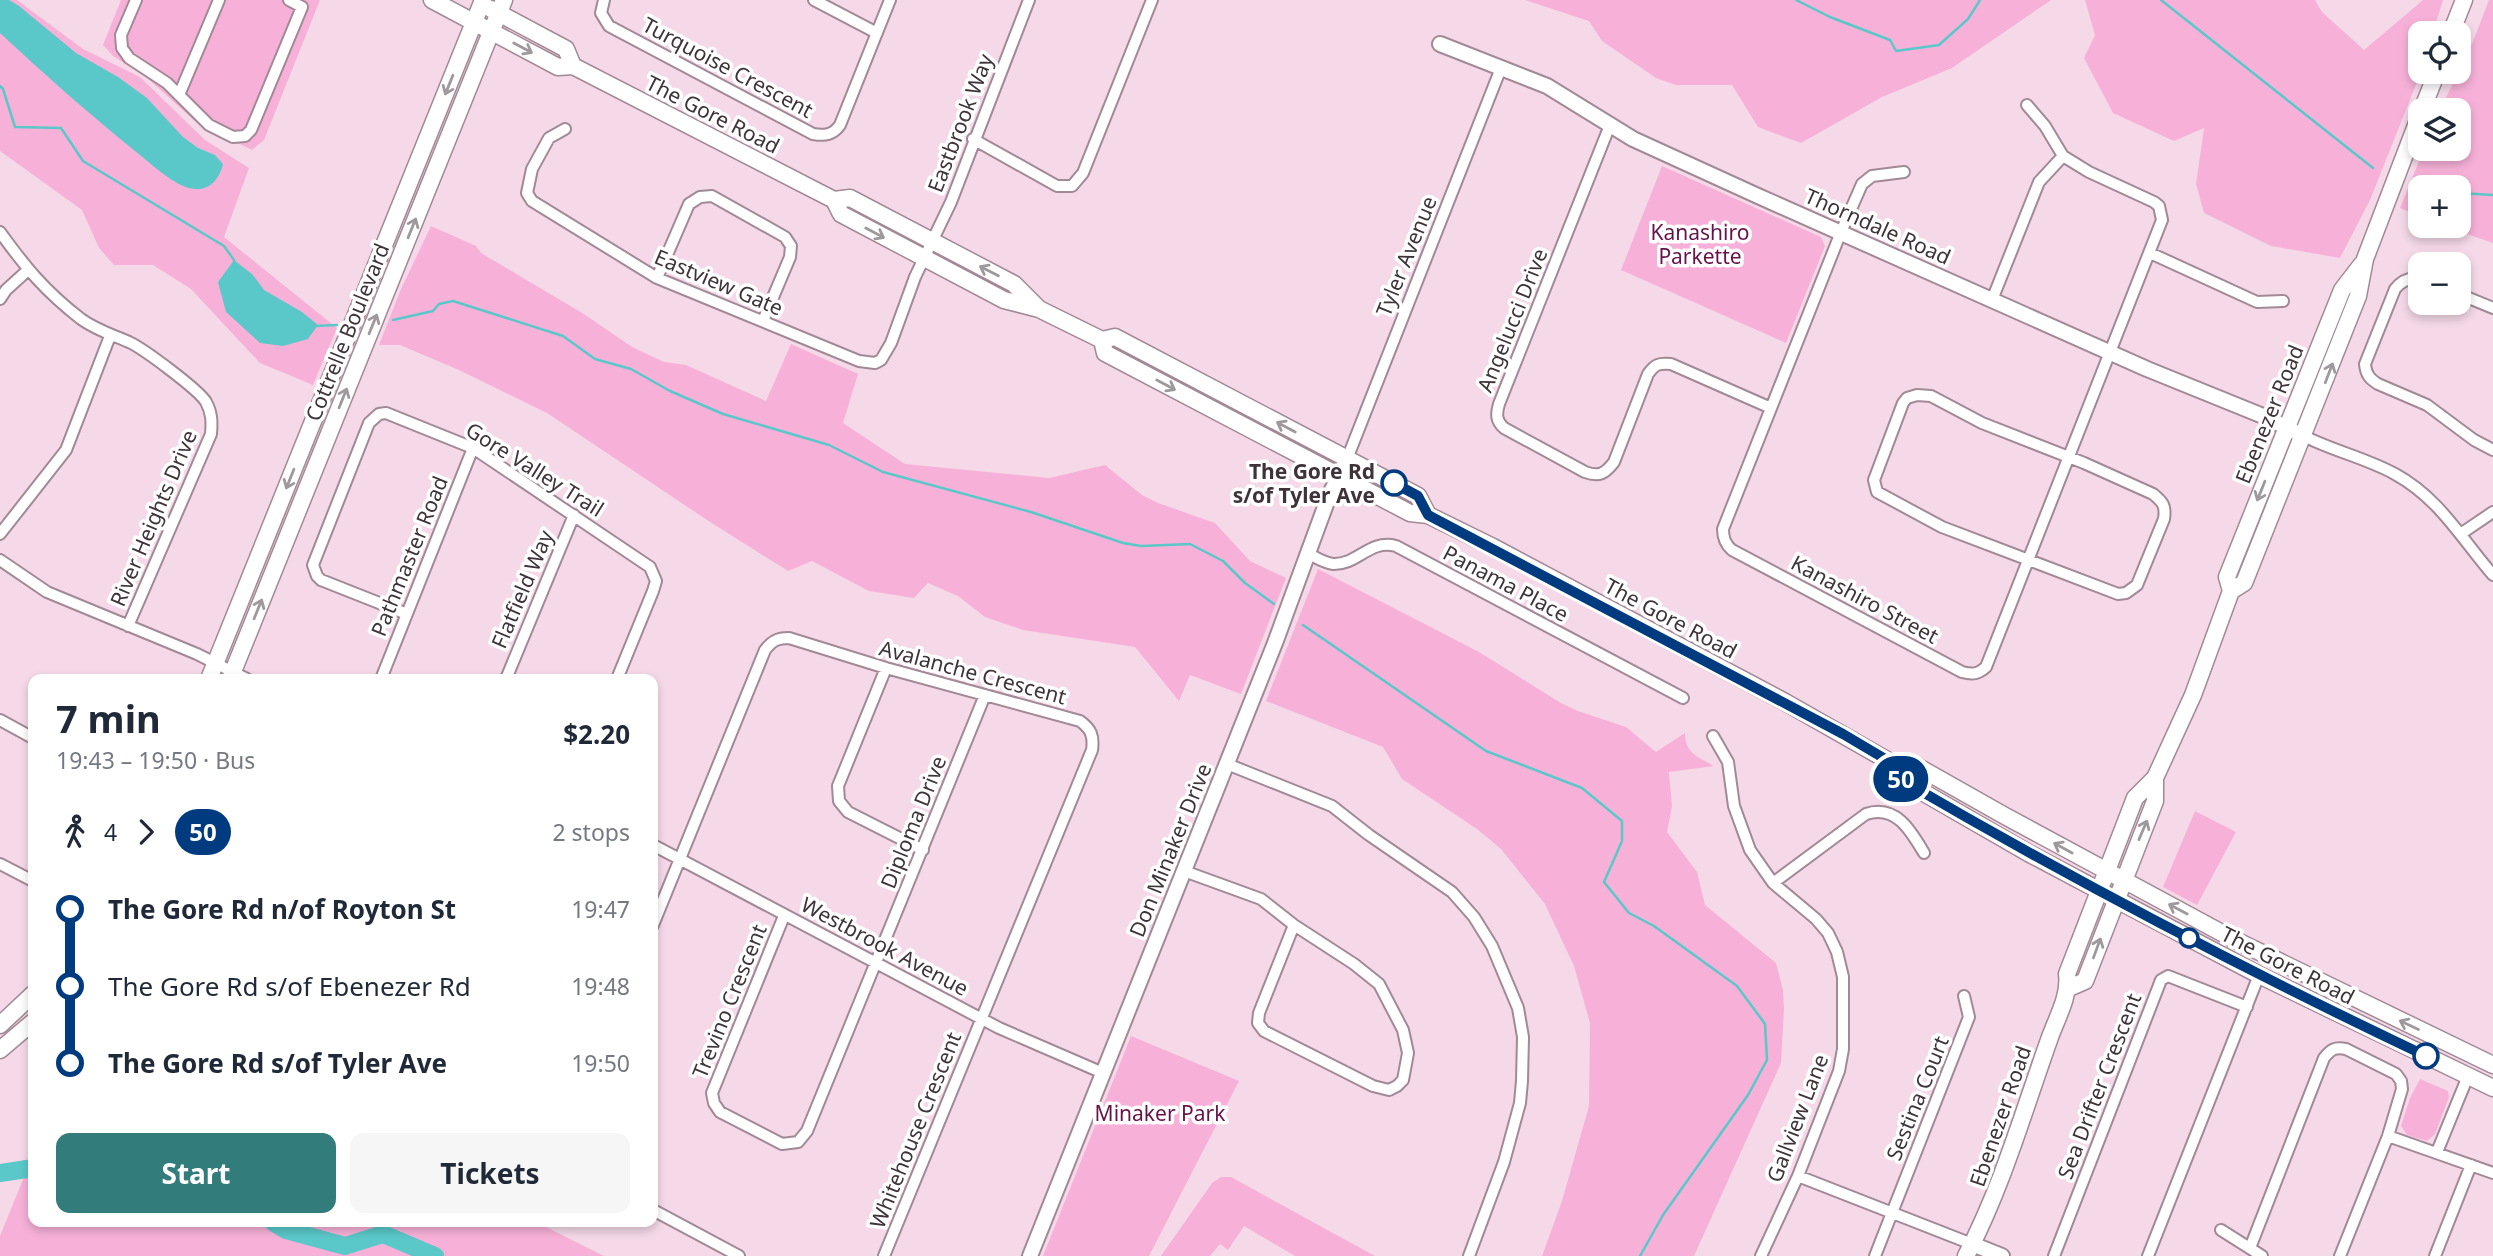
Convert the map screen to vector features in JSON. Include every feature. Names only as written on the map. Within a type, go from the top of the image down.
[{"type":"main road","name":"The Gore Road","points":[[432,0],[558,67],[573,65],[834,200],[850,198],[1014,284],[1039,309]]},
{"type":"main road","points":[[2456,21],[2464,0]]},
{"type":"main road","name":"The Gore Road","points":[[479,1],[501,7],[566,48],[573,65]]},
{"type":"main road","name":"Cottrelle Boulevard","points":[[211,674],[474,22],[479,1]]},
{"type":"main road","name":"Cottrelle Boulevard","points":[[237,674],[501,7]]},
{"type":"main road","name":"Ebenezer Road","points":[[2231,591],[2244,583],[2304,436],[2358,296],[2365,259],[2408,146]]},
{"type":"main road","name":"The Gore Road","points":[[834,200],[841,214],[1004,300],[1039,309],[1102,340],[1115,337],[1347,458],[1418,496],[1428,515]]},
{"type":"main road","name":"Ebenezer Road","points":[[1969,1250],[1984,1223],[2018,1134],[2069,988],[2067,974],[2106,871],[2136,798],[2155,778],[2193,695],[2231,591],[2227,578],[2286,427],[2342,290],[2365,259]]},
{"type":"main road","name":"The Gore Road","points":[[1102,340],[1105,353],[1339,476],[1410,513],[1428,515],[1774,696],[1892,763],[1913,764],[2106,871],[2305,976],[2493,1065]]},
{"type":"main road","name":"The Gore Road","points":[[1892,763],[1900,779],[2115,899],[2259,975],[2493,1088]]},
{"type":"main road","name":"Ebenezer Road","points":[[2069,988],[2085,981],[2155,801],[2155,778]]},
{"type":"main road","points":[[0,1025],[28,999]]},
{"type":"main road","points":[[0,1050],[28,1026]]},
{"type":"street","points":[[136,0],[121,35],[122,48],[130,58],[167,83],[209,125],[233,137],[244,136],[251,130],[302,7],[289,0]]},
{"type":"street","points":[[179,95],[219,0]]},
{"type":"street","name":"Turquoise Crescent","points":[[604,0],[601,13],[609,26],[813,134],[822,135],[830,134],[840,125],[890,0]]},
{"type":"street","points":[[814,0],[877,33]]},
{"type":"street","name":"Eastbrook Way","points":[[925,259],[951,202],[973,139],[1029,0]]},
{"type":"street","points":[[973,139],[1057,186],[1072,186],[1083,173],[1152,0]]},
{"type":"street","name":"Thorndale Road","points":[[1440,44],[1547,86],[1633,139],[2304,436]]},
{"type":"street","name":"Tyler Avenue","points":[[1347,458],[1501,68]]},
{"type":"street","points":[[1992,300],[2039,182],[2063,156],[2043,122],[2026,105]]},
{"type":"street","name":"Angelucci Drive","points":[[1610,125],[1499,404],[1499,423],[1585,472],[1595,475],[1607,471],[1614,462],[1648,374],[1653,366],[1660,363],[1671,364],[1771,408]]},
{"type":"street","name":"Eastview Gate","points":[[565,129],[549,138],[532,169],[527,193],[532,201],[657,278],[859,361],[875,363],[881,359],[891,343],[905,302],[925,259]]},
{"type":"street","name":"Kanashiro Street","points":[[1904,172],[1872,176],[1862,184],[1723,529],[1724,540],[1732,550],[1962,673],[1972,675],[1980,673],[1986,667],[2162,220],[2159,206],[2089,173],[2063,156]]},
{"type":"street","points":[[657,278],[689,204],[700,197],[712,197],[785,237],[791,246],[790,257],[763,321]]},
{"type":"street","name":"River Heights Drive","points":[[0,232],[27,270],[84,321],[110,336],[131,343],[170,372],[205,400],[212,420],[211,434],[128,626]]},
{"type":"street","points":[[2150,253],[2257,302],[2283,301]]},
{"type":"street","points":[[0,299],[27,270]]},
{"type":"street","points":[[2408,279],[2395,289],[2365,364],[2366,372],[2378,384],[2434,409],[2474,440],[2493,450]]},
{"type":"street","points":[[2471,300],[2493,308]]},
{"type":"street","points":[[0,534],[66,450],[110,336]]},
{"type":"street","points":[[1917,395],[1931,396],[1982,423],[2153,494],[2162,501],[2164,519],[2137,585],[2126,593],[2118,594],[2029,560],[1942,527],[1877,492],[1874,480],[1907,398],[1917,395]]},
{"type":"street","name":"Gore Valley Trail","points":[[407,614],[321,580],[315,572],[315,558],[369,423],[379,414],[392,415],[473,448],[645,562],[654,573],[656,581],[619,674]]},
{"type":"street","points":[[2304,436],[2395,474],[2432,501],[2462,533],[2493,575]]},
{"type":"street","name":"Pathmaster Road","points":[[382,674],[473,448]]},
{"type":"street","name":"Don Minaker Drive","points":[[1030,1256],[1275,643],[1307,553],[1347,458]]},
{"type":"street","points":[[2462,533],[2493,512]]},
{"type":"street","name":"Flatfield Way","points":[[508,674],[575,515]]},
{"type":"street","name":"Panama Place","points":[[1307,553],[1332,564],[1342,563],[1377,545],[1396,546],[1683,698]]},
{"type":"street","points":[[0,560],[47,592],[215,663],[232,674]]},
{"type":"street","name":"Avalanche Crescent","points":[[679,859],[765,650],[771,642],[779,638],[789,638],[886,668],[1080,721],[1087,727],[1094,741],[1092,750],[982,1019]]},
{"type":"street","points":[[886,668],[838,786],[839,801],[848,813],[923,850]]},
{"type":"street","name":"Diploma Drive","points":[[876,963],[985,695]]},
{"type":"street","points":[[0,720],[28,735]]},
{"type":"street","name":"Gallview Lane","points":[[1713,736],[1728,762],[1734,806],[1744,837],[1773,883],[1822,926],[1837,952],[1843,977],[1842,1057],[1798,1176],[1761,1256]]},
{"type":"street","points":[[1227,764],[1332,806],[1452,892],[1474,917],[1492,946],[1518,1008],[1522,1037],[1522,1081],[1520,1103],[1504,1162],[1469,1256]]},
{"type":"street","points":[[1773,883],[1866,814],[1877,810],[1886,812],[1907,825],[1924,853]]},
{"type":"street","name":"Westbrook Avenue","points":[[658,848],[982,1019],[1103,1073]]},
{"type":"street","points":[[658,912],[679,859]]},
{"type":"street","points":[[0,864],[28,878]]},
{"type":"street","points":[[1184,871],[1261,899],[1379,984],[1406,1041],[1406,1068],[1403,1080],[1397,1086],[1389,1090],[1373,1086],[1264,1031],[1258,1023],[1259,1013],[1294,925]]},
{"type":"street","name":"Trevino Crescent","points":[[784,915],[712,1093],[720,1112],[782,1144],[798,1142],[807,1131],[876,963]]},
{"type":"street","points":[[2148,1256],[2259,975]]},
{"type":"street","name":"Sea Drifter Crescent","points":[[2052,1255],[2161,980],[2168,976],[2247,1007]]},
{"type":"street","name":"Sestina Court","points":[[1892,1213],[1969,1017],[1964,996]]},
{"type":"street","name":"Whitehouse Crescent","points":[[884,1256],[982,1019]]},
{"type":"street","points":[[2250,1248],[2324,1058],[2337,1048],[2346,1049],[2396,1074],[2402,1081],[2401,1098],[2388,1136],[2340,1256]]},
{"type":"street","points":[[2437,1152],[2468,1076]]},
{"type":"street","points":[[2388,1136],[2421,1150],[2437,1152],[2493,1173]]},
{"type":"street","points":[[2435,1256],[2471,1165]]},
{"type":"street","points":[[1798,1176],[1892,1213],[1969,1250],[2002,1256]]},
{"type":"street","points":[[658,1213],[739,1256]]},
{"type":"street","points":[[1875,1256],[1892,1213]]},
{"type":"street","points":[[2221,1230],[2262,1256]]},
{"type":"green space","points":[[0,0],[17,0],[83,49],[140,77],[205,140],[249,168],[224,237],[337,328],[313,385],[260,363],[191,289],[153,265],[114,265],[99,248],[82,210],[0,151]]},
{"type":"green space","points":[[121,0],[320,0],[264,140],[252,150],[196,122],[146,77],[113,56],[103,45]]},
{"type":"green space","points":[[1525,0],[2051,0],[1952,68],[1882,97],[1801,143],[1758,127],[1732,85],[1676,85],[1656,78],[1602,41],[1589,21]]},
{"type":"green space","points":[[2085,0],[2315,0],[2322,12],[2364,50],[2423,0],[2443,0],[2437,21],[2408,21],[2408,84],[2416,84],[2411,98],[2408,98],[2408,105],[2370,200],[2340,258],[2271,246],[2204,213],[2196,184],[2204,128],[2174,141],[2113,113],[2084,58],[2095,35]]},
{"type":"green space","points":[[2489,0],[2493,0],[2493,243],[2471,235],[2471,175],[2413,175],[2419,161],[2471,161],[2471,98],[2446,98],[2453,84],[2471,84],[2472,44]]},
{"type":"green space","name":"Kanashiro Parkette","points":[[1662,166],[1821,237],[1825,246],[1786,343],[1621,270]]},
{"type":"green space","points":[[2408,188],[2408,211],[2400,208]]},
{"type":"green space","points":[[431,226],[476,246],[481,253],[584,314],[632,347],[664,362],[686,365],[766,401],[791,344],[858,374],[843,423],[905,464],[1049,478],[1105,465],[1142,495],[1215,523],[1250,561],[1286,578],[1241,694],[1190,675],[1179,701],[1135,647],[1023,630],[985,617],[958,596],[928,583],[914,598],[869,591],[812,561],[788,571],[547,413],[400,345],[379,345],[401,289]]},
{"type":"green space","points":[[1318,569],[1479,652],[1561,703],[1626,727],[1656,752],[1685,733],[1690,750],[1714,766],[1669,772],[1672,806],[1667,832],[1697,872],[1705,905],[1776,963],[1783,990],[1784,1009],[1781,1063],[1694,1256],[1542,1256],[1562,1201],[1589,1106],[1590,1023],[1574,966],[1545,904],[1501,849],[1477,829],[1402,779],[1383,747],[1266,701]]},
{"type":"green space","points":[[2195,811],[2236,832],[2197,905],[2163,887]]},
{"type":"green space","name":"Minaker Park","points":[[1131,1036],[1239,1081],[1149,1256],[1043,1256]]},
{"type":"green space","points":[[2420,1079],[2448,1091],[2449,1097],[2435,1134],[2427,1141],[2407,1135],[2401,1126],[2410,1098]]},
{"type":"green space","points":[[28,1167],[28,1227],[546,1227],[604,1256],[0,1256],[0,1236]]},
{"type":"green space","points":[[1221,1177],[1231,1177],[1375,1256],[1295,1256],[1244,1226],[1228,1250],[1220,1244],[1210,1256],[1161,1256],[1212,1183]]},
{"type":"water","points":[[0,0],[9,0],[19,6],[76,53],[118,77],[147,98],[183,137],[198,148],[215,155],[223,164],[219,176],[207,187],[195,189],[175,182],[160,172],[0,33]]},
{"type":"water","points":[[234,260],[253,275],[264,290],[302,312],[318,325],[308,339],[283,346],[260,343],[226,312],[218,282]]},
{"type":"waterway","points":[[1796,0],[1830,17],[1890,40],[1896,51],[1939,45],[1968,19],[1980,0]]},
{"type":"waterway","points":[[2161,0],[2373,168]]},
{"type":"waterway","points":[[0,86],[15,127],[61,128],[83,161],[224,246],[234,260]]},
{"type":"waterway","points":[[2471,194],[2493,195]]},
{"type":"waterway","points":[[393,320],[433,311],[439,304],[453,301],[563,336],[595,359],[631,369],[670,391],[723,414],[829,445],[883,472],[1031,512],[1123,543],[1141,546],[1190,544],[1223,561],[1245,583],[1274,604]]},
{"type":"waterway","points":[[315,326],[337,325]]},
{"type":"waterway","points":[[1303,625],[1486,751],[1582,788],[1622,821],[1622,841],[1604,882],[1629,913],[1654,926],[1737,986],[1765,1024],[1767,1060],[1748,1095],[1663,1215],[1640,1256]]},
{"type":"waterway","points":[[0,1173],[28,1169]]},
{"type":"waterway","points":[[281,1227],[345,1246],[383,1234],[435,1256]]},
{"type":"bus line","name":"50","points":[[1394,483],[1418,496],[1428,515],[1843,734],[1892,763],[1900,779],[2030,854],[2259,975],[2426,1056]]},
{"type":"place","name":"The Gore Rd s/of Tyler Ave","points":[[1394,483]]}]
